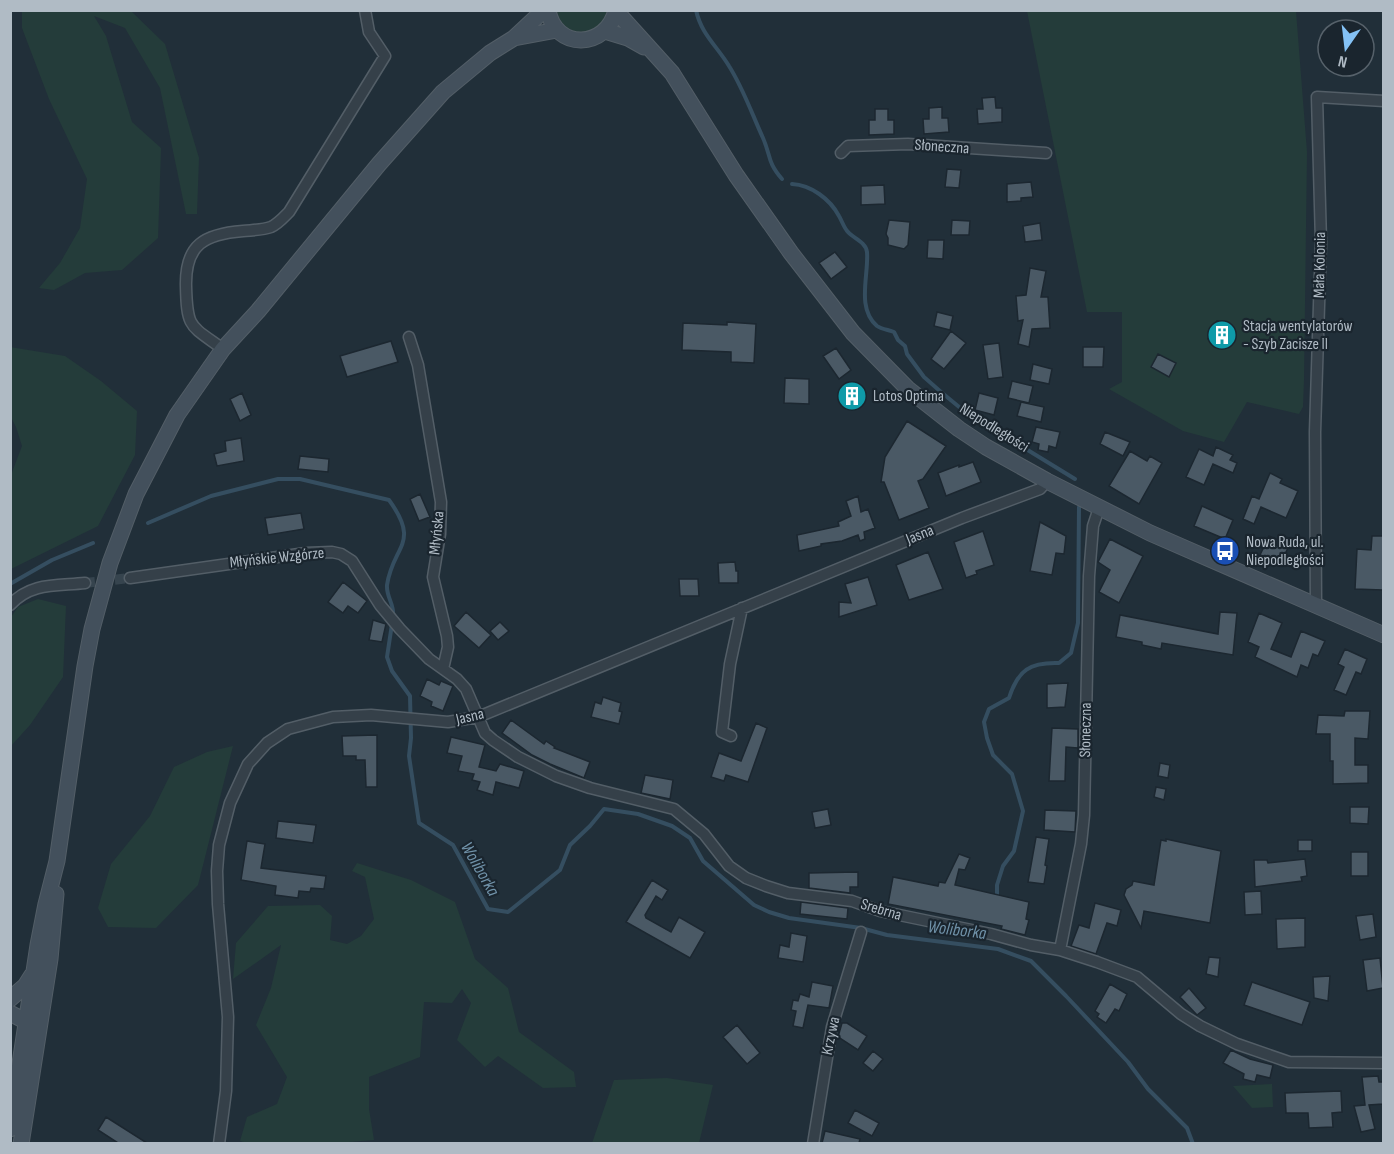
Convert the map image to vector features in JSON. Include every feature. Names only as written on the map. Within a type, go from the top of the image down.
[{"type":"main road","points":[[10,1130],[43,1003],[55,907],[57,861],[92,629],[110,563],[136,494],[177,415],[223,350],[379,164],[443,92],[490,53],[514,38],[546,10],[557,30],[576,40],[597,37],[610,25],[616,11]]},
{"type":"main road","name":"Niepodległości","points":[[616,11],[655,52],[686,93],[712,140],[791,253],[853,333],[908,389],[986,447],[1099,508],[1383,635]]},
{"type":"main road","points":[[514,38],[557,30]]},
{"type":"main road","name":"Niepodległości","points":[[605,31],[628,38],[655,52]]},
{"type":"main road","points":[[21,1143],[30,1046],[26,1024],[45,904],[57,861]]},
{"type":"main road","points":[[10,999],[25,986],[34,973]]},
{"type":"main road","points":[[10,1027],[26,1024],[43,1003]]},
{"type":"main road","points":[[10,1013],[26,1024]]},
{"type":"main road","points":[[10,1027],[30,1046]]},
{"type":"street","points":[[223,350],[193,327],[189,320],[186,278],[189,258],[200,243],[211,236],[260,230],[272,226],[289,212],[386,56],[369,32],[365,10]]},
{"type":"street","name":"Mała Kolonia","points":[[1316,607],[1315,432],[1322,242],[1317,97],[1383,101]]},
{"type":"street","name":"Słoneczna","points":[[841,153],[848,146],[908,144],[1046,153]]},
{"type":"street","name":"Młyńska","points":[[409,337],[418,365],[441,502],[440,534],[433,577],[447,636],[448,647],[443,669]]},
{"type":"street","name":"Jasna","points":[[219,1143],[226,1091],[228,1017],[218,904],[219,845],[238,783],[248,764],[267,743],[288,729],[333,717],[371,715],[448,722],[478,717],[962,518],[1040,489],[1047,481]]},
{"type":"street","name":"Słoneczna","points":[[1060,950],[1081,844],[1084,815],[1089,576],[1093,526],[1099,508]]},
{"type":"street","name":"Młyńskie Wzgórze","points":[[130,578],[296,554],[332,552],[340,554],[352,561],[386,613],[400,629],[429,659],[443,669]]},
{"type":"street","points":[[10,605],[19,595],[34,588],[85,583]]},
{"type":"street","points":[[731,736],[722,732],[730,664],[742,608]]},
{"type":"street","points":[[443,669],[465,689],[478,717]]},
{"type":"street","name":"Srebrna","points":[[478,717],[485,733],[493,740],[518,757],[556,776],[590,788],[674,809],[704,834],[729,866],[746,878],[766,886],[788,892],[852,901],[880,911],[1060,950],[1132,974],[1152,988],[1181,1014],[1200,1026],[1263,1054],[1298,1063],[1383,1064]]},
{"type":"street","name":"Krzywa","points":[[813,1143],[832,1027],[861,932]]},
{"type":"green space","points":[[22,11],[131,11],[165,44],[199,158],[197,214],[186,214],[160,88],[125,28],[94,16],[106,36],[132,122],[161,148],[158,238],[122,270],[85,273],[54,290],[39,288],[60,263],[80,228],[87,179],[49,99],[22,28]]},
{"type":"green space","points":[[557,11],[607,11],[597,27],[582,32],[566,27]]},
{"type":"green space","points":[[1027,11],[1296,11],[1307,152],[1304,380],[1303,407],[1299,414],[1247,402],[1224,442],[1183,431],[1109,389],[1122,382],[1122,312],[1087,312]]},
{"type":"green space","points":[[10,347],[65,356],[101,381],[137,411],[135,455],[98,526],[11,569],[11,475],[22,446],[11,417]]},
{"type":"green space","points":[[38,599],[66,606],[63,677],[30,725],[11,746],[11,617],[18,607]]},
{"type":"green space","points":[[233,746],[198,885],[156,928],[108,927],[98,908],[111,864],[150,816],[174,767],[207,752]]},
{"type":"green space","points":[[357,863],[411,880],[455,902],[475,959],[508,988],[519,1032],[574,1072],[576,1087],[543,1088],[498,1056],[485,1067],[457,1040],[471,1003],[462,989],[452,1003],[424,1002],[420,1057],[369,1077],[369,1109],[374,1140],[324,1144],[251,1144],[240,1141],[247,1117],[277,1104],[287,1077],[256,1025],[271,988],[281,945],[233,979],[236,943],[268,906],[320,905],[332,916],[330,940],[347,944],[361,936],[374,919],[365,877],[352,871]]},
{"type":"green space","points":[[667,1078],[713,1085],[699,1143],[592,1143],[614,1080]]},
{"type":"green space","points":[[1272,1084],[1273,1107],[1252,1108],[1233,1086]]},
{"type":"building","points":[[995,97],[996,108],[1002,108],[1002,122],[978,124],[977,109],[983,109],[982,98]]},
{"type":"building","points":[[942,107],[942,118],[948,118],[949,132],[924,134],[923,119],[929,119],[929,108]]},
{"type":"building","points":[[875,109],[888,109],[888,120],[894,120],[894,134],[869,135],[869,120],[875,120]]},
{"type":"building","points":[[947,169],[961,170],[959,188],[945,187]]},
{"type":"building","points":[[1031,182],[1033,197],[1007,202],[1007,184]]},
{"type":"building","points":[[884,185],[885,204],[861,205],[861,186]]},
{"type":"building","points":[[889,220],[910,222],[908,245],[904,249],[888,245],[886,234]]},
{"type":"building","points":[[952,220],[970,221],[969,235],[951,235]]},
{"type":"building","points":[[1040,223],[1042,240],[1025,242],[1023,226]]},
{"type":"building","points":[[928,240],[944,240],[943,259],[927,258]]},
{"type":"building","points":[[835,252],[847,267],[831,279],[819,263]]},
{"type":"building","points":[[1030,268],[1046,271],[1041,297],[1048,297],[1050,328],[1032,329],[1029,347],[1018,344],[1023,320],[1018,321],[1016,296],[1026,295]]},
{"type":"building","points":[[937,312],[953,316],[950,330],[934,326]]},
{"type":"building","name":"Stacja wentylatorów - Szyb Zacisze II","points":[[1217,321],[1235,330],[1225,348],[1208,339]]},
{"type":"building","points":[[727,322],[756,324],[754,363],[731,362],[731,352],[682,350],[683,323],[727,325]]},
{"type":"building","points":[[951,331],[966,343],[944,369],[931,359]]},
{"type":"building","points":[[391,341],[398,362],[347,377],[340,356]]},
{"type":"building","points":[[999,343],[1003,377],[988,379],[983,345]]},
{"type":"building","points":[[1083,347],[1104,347],[1103,367],[1083,367]]},
{"type":"building","points":[[836,348],[851,370],[839,379],[823,356]]},
{"type":"building","points":[[1158,354],[1176,363],[1169,377],[1151,367]]},
{"type":"building","points":[[1033,364],[1052,369],[1049,384],[1030,380]]},
{"type":"building","points":[[785,378],[809,379],[809,404],[784,403]]},
{"type":"building","points":[[1012,381],[1033,386],[1029,403],[1008,398]]},
{"type":"building","name":"Lotos Optima","points":[[859,387],[860,405],[845,406],[844,388]]},
{"type":"building","points":[[242,393],[251,415],[240,421],[230,399]]},
{"type":"building","points":[[979,393],[998,398],[994,415],[975,410]]},
{"type":"building","points":[[1021,402],[1044,407],[1041,422],[1017,416]]},
{"type":"building","points":[[907,421],[946,446],[923,479],[918,481],[929,508],[899,520],[884,482],[881,482],[885,457]]},
{"type":"building","points":[[1036,427],[1060,432],[1056,448],[1049,446],[1048,452],[1038,450],[1039,444],[1032,442]]},
{"type":"building","points":[[1105,432],[1130,442],[1123,456],[1100,444]]},
{"type":"building","points":[[241,438],[244,461],[217,466],[214,454],[226,451],[225,441]]},
{"type":"building","points":[[1216,447],[1233,455],[1230,460],[1237,463],[1233,473],[1213,464],[1204,485],[1186,477],[1199,449],[1213,456]]},
{"type":"building","points":[[1130,451],[1147,461],[1150,456],[1162,463],[1139,504],[1109,486]]},
{"type":"building","points":[[300,456],[329,459],[328,472],[298,469]]},
{"type":"building","points":[[973,462],[981,482],[946,496],[938,473]]},
{"type":"building","points":[[1270,473],[1282,479],[1280,483],[1298,491],[1286,518],[1261,507],[1254,524],[1243,519],[1252,496],[1259,499]]},
{"type":"building","points":[[420,494],[430,517],[419,521],[410,499]]},
{"type":"building","points":[[858,496],[861,512],[868,509],[875,528],[864,532],[865,539],[860,541],[858,535],[799,551],[797,535],[839,526],[838,522],[851,516],[846,501]]},
{"type":"building","points":[[1202,506],[1233,520],[1225,539],[1194,526]]},
{"type":"building","points":[[301,513],[304,529],[268,535],[265,518]]},
{"type":"building","points":[[1040,522],[1066,536],[1064,554],[1056,553],[1052,575],[1030,571]]},
{"type":"building","points":[[983,531],[994,565],[976,571],[977,574],[966,578],[954,542]]},
{"type":"building","points":[[1269,536],[1289,545],[1281,564],[1260,555]]},
{"type":"building","points":[[1372,536],[1383,536],[1383,590],[1355,589],[1357,549],[1371,550]]},
{"type":"building","points":[[1110,539],[1143,556],[1119,603],[1099,592],[1110,570],[1098,562]]},
{"type":"building","points":[[928,552],[943,589],[909,600],[896,565]]},
{"type":"building","points":[[735,562],[738,583],[719,583],[718,563]]},
{"type":"building","points":[[868,577],[877,605],[839,617],[839,602],[851,603],[845,584]]},
{"type":"building","points":[[679,579],[698,579],[699,596],[680,596]]},
{"type":"building","points":[[343,582],[367,601],[358,613],[348,606],[343,613],[328,602]]},
{"type":"building","points":[[466,612],[491,635],[479,648],[454,626]]},
{"type":"building","points":[[1220,612],[1237,613],[1233,655],[1162,643],[1161,649],[1142,645],[1142,642],[1116,637],[1120,615],[1218,634]]},
{"type":"building","points":[[1259,613],[1282,623],[1271,649],[1291,657],[1301,631],[1325,641],[1318,656],[1313,654],[1308,668],[1301,665],[1297,677],[1255,657],[1259,647],[1248,642]]},
{"type":"building","points":[[373,620],[386,624],[382,642],[369,640]]},
{"type":"building","points":[[500,622],[509,631],[498,640],[490,631]]},
{"type":"building","points":[[1345,649],[1367,659],[1361,674],[1356,672],[1346,695],[1334,690],[1344,667],[1338,664]]},
{"type":"building","points":[[427,679],[439,685],[441,681],[453,686],[443,711],[431,706],[432,702],[420,696]]},
{"type":"building","points":[[1068,683],[1065,707],[1047,708],[1047,684]]},
{"type":"building","points":[[603,697],[621,703],[619,711],[622,712],[619,724],[591,717],[595,702],[601,704]]},
{"type":"building","points":[[1345,711],[1370,711],[1368,739],[1355,738],[1355,765],[1368,765],[1368,783],[1333,784],[1330,734],[1316,734],[1318,715],[1344,716]]},
{"type":"building","points":[[511,720],[544,744],[546,741],[554,748],[590,762],[584,778],[532,755],[502,733]]},
{"type":"building","points":[[756,723],[767,728],[748,782],[726,775],[724,781],[711,777],[719,753],[741,761]]},
{"type":"building","points":[[1052,728],[1078,729],[1078,748],[1066,747],[1065,781],[1049,781]]},
{"type":"building","points":[[377,735],[377,787],[366,787],[365,760],[356,760],[356,756],[343,756],[342,736]]},
{"type":"building","points":[[451,737],[485,745],[479,767],[496,771],[500,764],[524,771],[519,788],[496,782],[493,795],[477,790],[480,782],[472,780],[474,774],[458,771],[462,756],[447,753]]},
{"type":"building","points":[[1160,763],[1170,765],[1168,778],[1158,776]]},
{"type":"building","points":[[645,775],[673,780],[670,799],[641,793]]},
{"type":"building","points":[[1156,787],[1166,789],[1164,800],[1154,797]]},
{"type":"building","points":[[1350,807],[1369,807],[1368,824],[1350,823]]},
{"type":"building","points":[[828,809],[831,825],[815,828],[812,812]]},
{"type":"building","points":[[1045,810],[1076,811],[1075,832],[1044,830]]},
{"type":"building","points":[[278,821],[316,825],[313,843],[276,838]]},
{"type":"building","points":[[1036,837],[1049,839],[1044,884],[1028,882]]},
{"type":"building","points":[[1166,839],[1221,851],[1210,923],[1144,911],[1141,928],[1124,895],[1133,881],[1154,885],[1161,840],[1166,841]]},
{"type":"building","points":[[1298,840],[1312,840],[1312,851],[1298,851]]},
{"type":"building","points":[[247,841],[265,844],[261,868],[326,876],[324,889],[311,888],[310,892],[299,891],[298,898],[275,895],[276,886],[241,880]]},
{"type":"building","points":[[1351,852],[1368,852],[1368,876],[1351,876]]},
{"type":"building","points":[[959,854],[970,858],[965,870],[959,869],[955,885],[1029,902],[1026,919],[1029,920],[1025,935],[1001,929],[1002,926],[888,904],[893,877],[938,886],[939,882],[945,883]]},
{"type":"building","points":[[1305,859],[1307,876],[1301,877],[1302,881],[1255,887],[1254,860],[1267,860],[1268,863]]},
{"type":"building","points":[[858,872],[858,887],[850,887],[850,893],[809,888],[809,873]]},
{"type":"building","points":[[652,880],[668,890],[662,900],[656,896],[645,915],[646,918],[671,932],[679,917],[705,932],[690,958],[626,922]]},
{"type":"building","points":[[1261,891],[1262,914],[1245,915],[1244,892]]},
{"type":"building","points":[[801,902],[848,908],[847,919],[800,914]]},
{"type":"building","points":[[1095,903],[1121,910],[1117,926],[1107,923],[1096,954],[1071,946],[1079,925],[1089,928]]},
{"type":"building","points":[[1373,914],[1376,937],[1360,940],[1356,916]]},
{"type":"building","points":[[1305,918],[1305,947],[1277,949],[1276,919]]},
{"type":"building","points":[[791,933],[807,936],[803,962],[778,958],[780,945],[789,947]]},
{"type":"building","points":[[1209,957],[1220,958],[1218,977],[1206,974]]},
{"type":"building","points":[[1380,958],[1383,988],[1367,991],[1363,960]]},
{"type":"building","points":[[1330,976],[1328,1001],[1314,998],[1313,977]]},
{"type":"building","points":[[812,982],[833,986],[829,1008],[808,1005],[803,1028],[793,1026],[796,1011],[791,1010],[793,1000],[798,1001],[800,994],[809,997]]},
{"type":"building","points":[[1252,982],[1310,1002],[1302,1025],[1244,1005]]},
{"type":"building","points":[[1110,984],[1127,994],[1119,1011],[1115,1009],[1106,1023],[1097,1017],[1099,1014],[1095,1011]]},
{"type":"building","points":[[1189,988],[1206,1008],[1197,1015],[1180,997]]},
{"type":"building","points":[[842,1023],[847,1023],[867,1036],[858,1050],[838,1037]]},
{"type":"building","points":[[737,1025],[760,1053],[747,1064],[723,1037]]},
{"type":"building","points":[[1231,1050],[1250,1059],[1273,1065],[1270,1078],[1257,1075],[1255,1082],[1243,1079],[1244,1074],[1223,1063]]},
{"type":"building","points":[[873,1051],[883,1059],[873,1071],[863,1063]]},
{"type":"building","points":[[1378,1076],[1379,1082],[1383,1082],[1383,1104],[1369,1105],[1375,1129],[1361,1132],[1354,1106],[1365,1105],[1362,1077]]},
{"type":"building","points":[[1341,1091],[1342,1112],[1332,1113],[1333,1127],[1309,1128],[1308,1113],[1286,1113],[1285,1093]]},
{"type":"building","points":[[855,1110],[879,1123],[872,1136],[848,1123]]},
{"type":"building","points":[[106,1117],[147,1143],[118,1143],[98,1130]]},
{"type":"building","points":[[825,1131],[860,1139],[859,1143],[822,1143]]},
{"type":"waterway","points":[[696,10],[705,33],[739,83],[772,163],[782,179]]},
{"type":"waterway","points":[[792,184],[813,190],[825,199],[850,234],[864,246],[867,252],[865,301],[871,319],[877,326],[894,332],[924,377],[964,411],[1075,479]]},
{"type":"waterway","name":"Woliborka","points":[[148,523],[211,496],[278,479],[300,479],[389,500],[403,526],[404,536],[387,585],[393,617]]},
{"type":"waterway","points":[[997,897],[997,885],[1003,866],[1014,851],[1023,811],[1012,774],[993,755],[984,722],[989,709],[1009,698],[1021,674],[1026,670],[1040,664],[1059,663],[1071,653],[1078,623],[1079,507]]},
{"type":"waterway","name":"Woliborka","points":[[10,584],[52,560],[93,543]]},
{"type":"waterway","name":"Woliborka","points":[[392,624],[387,657],[392,671],[410,696],[409,756],[419,823],[453,845],[488,909],[508,912],[560,870],[570,845],[604,809],[638,814],[672,826],[690,838],[703,861],[754,905],[769,912],[789,918],[861,928],[887,935],[998,949],[1031,961],[1128,1062],[1148,1089],[1187,1128],[1193,1144]]},
{"type":"tunnel","points":[[85,583],[130,578]]},
{"type":"place","name":"Stacja wentylatorów - Szyb Zacisze II","points":[[1222,335]]},
{"type":"place","name":"Lotos Optima","points":[[852,396]]},
{"type":"place","name":"Nowa Ruda, ul. Niepodległości","points":[[1225,551]]}]
